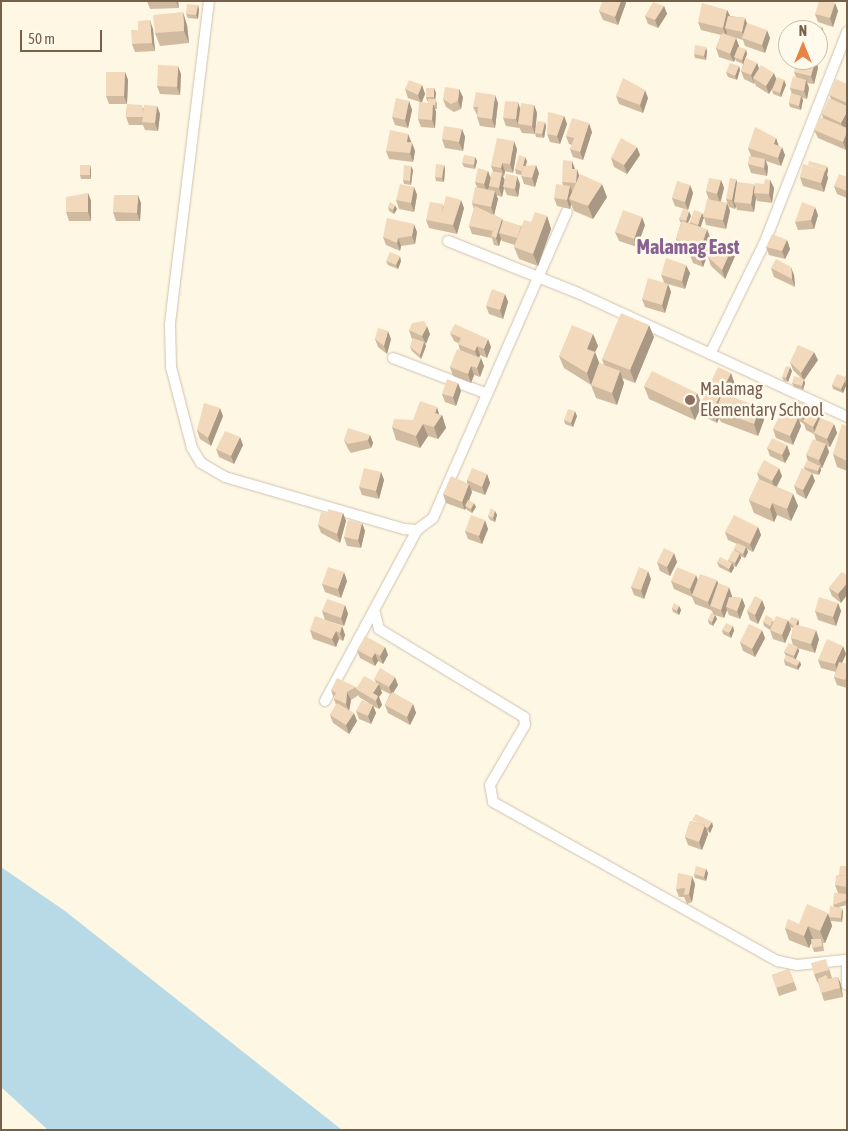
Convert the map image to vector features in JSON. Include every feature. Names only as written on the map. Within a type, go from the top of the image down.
[{"type":"street","points":[[209,1],[170,325],[171,367],[187,436],[201,463],[225,477],[417,530]]},
{"type":"street","points":[[710,354],[764,244],[847,32]]},
{"type":"street","points":[[325,702],[375,613],[417,530],[433,518],[485,392],[567,212]]},
{"type":"street","points":[[448,241],[538,276],[847,417]]},
{"type":"street","points":[[393,358],[485,392]]},
{"type":"street","points":[[375,613],[379,629],[524,717],[525,725],[490,785],[493,802],[778,961],[797,966],[846,960],[847,985]]},
{"type":"water","points":[[1,867],[65,911],[342,1130],[48,1130],[1,1087]]},
{"type":"building","points":[[603,1],[621,1],[615,17],[599,11]]},
{"type":"building","points":[[819,1],[835,3],[830,18],[815,14]]},
{"type":"building","points":[[653,2],[664,6],[655,20],[645,16]]},
{"type":"building","points":[[702,3],[727,10],[723,28],[698,22]]},
{"type":"building","points":[[187,4],[198,5],[196,15],[186,14]]},
{"type":"building","points":[[183,12],[184,31],[155,33],[153,15]]},
{"type":"building","points":[[728,16],[745,18],[742,32],[725,28]]},
{"type":"building","points":[[150,20],[152,43],[132,44],[131,30],[138,30],[138,21]]},
{"type":"building","points":[[747,23],[767,30],[762,45],[742,38]]},
{"type":"building","points":[[722,33],[736,38],[730,54],[716,48]]},
{"type":"building","points":[[695,45],[706,47],[704,56],[694,54]]},
{"type":"building","points":[[738,47],[746,49],[742,60],[734,57]]},
{"type":"building","points":[[746,58],[757,63],[751,75],[741,71]]},
{"type":"building","points":[[730,63],[739,66],[735,76],[726,72]]},
{"type":"building","points":[[158,65],[178,66],[177,87],[157,86]]},
{"type":"building","points":[[761,65],[774,73],[766,86],[753,78]]},
{"type":"building","points":[[794,70],[812,70],[811,76],[794,72]]},
{"type":"building","points":[[106,72],[125,72],[124,96],[106,96]]},
{"type":"building","points":[[793,76],[806,80],[804,91],[790,88]]},
{"type":"building","points":[[777,77],[784,80],[780,93],[772,90]]},
{"type":"building","points":[[623,78],[645,90],[640,105],[616,96]]},
{"type":"building","points":[[836,79],[847,84],[847,103],[829,95]]},
{"type":"building","points":[[409,80],[422,85],[418,95],[405,89]]},
{"type":"building","points":[[445,87],[459,89],[458,101],[451,104],[443,99]]},
{"type":"building","points":[[426,88],[434,88],[434,97],[426,97]]},
{"type":"building","points":[[476,92],[495,95],[492,119],[477,117],[478,107],[473,107]]},
{"type":"building","points":[[791,93],[801,96],[799,106],[789,103]]},
{"type":"building","points":[[396,98],[409,101],[405,120],[392,117]]},
{"type":"building","points":[[829,98],[847,106],[847,112],[841,123],[822,114]]},
{"type":"building","points":[[428,99],[436,99],[435,105],[428,103]]},
{"type":"building","points":[[505,101],[518,102],[516,119],[503,118]]},
{"type":"building","points":[[419,102],[433,103],[432,120],[418,119]]},
{"type":"building","points":[[521,103],[534,105],[532,126],[518,124]]},
{"type":"building","points":[[127,104],[142,105],[143,113],[144,105],[157,106],[155,123],[142,122],[143,117],[126,117]]},
{"type":"building","points":[[548,112],[564,116],[557,136],[547,134]]},
{"type":"building","points":[[820,117],[847,128],[843,142],[814,130]]},
{"type":"building","points":[[572,118],[589,123],[580,152],[570,149],[574,138],[566,136]]},
{"type":"building","points":[[537,121],[545,122],[542,134],[535,133]]},
{"type":"building","points":[[444,126],[462,129],[459,142],[442,139]]},
{"type":"building","points":[[755,127],[776,138],[774,144],[782,147],[778,158],[748,148]]},
{"type":"building","points":[[390,130],[408,134],[407,142],[412,143],[410,153],[386,151]]},
{"type":"building","points":[[497,138],[514,141],[510,164],[502,163],[501,168],[491,166]]},
{"type":"building","points":[[621,138],[637,147],[624,165],[611,158]]},
{"type":"building","points":[[464,155],[475,157],[474,165],[462,163]]},
{"type":"building","points":[[519,155],[525,157],[522,171],[515,169]]},
{"type":"building","points":[[749,156],[765,159],[764,168],[748,164]]},
{"type":"building","points":[[563,160],[572,161],[572,169],[577,169],[576,183],[562,182]]},
{"type":"building","points":[[809,161],[827,166],[825,171],[808,165]]},
{"type":"building","points":[[436,164],[444,165],[442,178],[435,177]]},
{"type":"building","points":[[803,164],[825,170],[821,183],[800,177]]},
{"type":"building","points":[[80,165],[90,165],[90,175],[80,175]]},
{"type":"building","points":[[404,165],[411,166],[410,181],[403,180]]},
{"type":"building","points":[[536,165],[532,178],[521,176],[523,166]]},
{"type":"building","points":[[478,168],[488,171],[484,184],[475,182]]},
{"type":"building","points":[[492,171],[502,173],[499,188],[489,186]]},
{"type":"building","points":[[506,174],[517,176],[515,189],[503,187]]},
{"type":"building","points":[[580,174],[602,184],[588,206],[569,199]]},
{"type":"building","points":[[839,174],[847,177],[847,191],[834,186]]},
{"type":"building","points":[[709,178],[721,180],[717,194],[706,191]]},
{"type":"building","points":[[730,178],[736,179],[732,200],[726,199]]},
{"type":"building","points":[[765,179],[770,180],[769,194],[754,193],[755,183],[764,184]]},
{"type":"building","points":[[677,181],[690,185],[685,202],[672,198]]},
{"type":"building","points":[[737,182],[754,184],[751,204],[734,202]]},
{"type":"building","points":[[400,184],[414,187],[411,203],[396,200]]},
{"type":"building","points":[[556,184],[570,186],[567,200],[554,198]]},
{"type":"building","points":[[475,187],[495,191],[491,207],[472,203]]},
{"type":"building","points":[[88,193],[88,212],[66,212],[66,197]]},
{"type":"building","points":[[114,195],[138,195],[137,213],[113,212]]},
{"type":"building","points":[[446,196],[461,200],[453,225],[426,220],[430,202],[443,204],[442,213]]},
{"type":"building","points":[[707,199],[727,203],[723,220],[703,217]]},
{"type":"building","points":[[390,202],[395,205],[393,210],[388,207]]},
{"type":"building","points":[[802,202],[815,207],[811,220],[795,222]]},
{"type":"building","points":[[475,206],[502,219],[496,238],[491,236],[493,231],[469,226]]},
{"type":"building","points":[[683,209],[689,211],[686,221],[679,219]]},
{"type":"building","points":[[623,210],[642,217],[634,239],[615,232]]},
{"type":"building","points":[[694,210],[702,213],[698,225],[690,222]]},
{"type":"building","points":[[535,212],[547,216],[533,254],[514,247],[524,220],[531,222]]},
{"type":"building","points":[[387,218],[414,224],[412,236],[398,238],[397,243],[383,237]]},
{"type":"building","points":[[503,220],[521,226],[517,238],[499,233]]},
{"type":"building","points":[[682,221],[707,229],[699,254],[688,251],[691,244],[676,239]]},
{"type":"building","points":[[772,234],[787,240],[782,251],[766,247]]},
{"type":"building","points":[[715,241],[732,248],[722,270],[708,257]]},
{"type":"building","points":[[390,252],[400,256],[396,265],[386,261]]},
{"type":"building","points":[[666,258],[686,265],[682,281],[661,275]]},
{"type":"building","points":[[776,259],[791,267],[792,279],[771,268]]},
{"type":"building","points":[[648,278],[668,284],[662,305],[642,299]]},
{"type":"building","points":[[492,289],[505,294],[500,310],[486,306]]},
{"type":"building","points":[[621,313],[649,325],[630,370],[602,359]]},
{"type":"building","points":[[424,321],[427,326],[422,336],[409,330],[412,323]]},
{"type":"building","points":[[455,324],[488,339],[484,349],[477,346],[475,351],[458,344],[461,338],[450,333]]},
{"type":"building","points":[[572,325],[593,334],[587,349],[595,352],[587,373],[559,356]]},
{"type":"building","points":[[378,328],[388,331],[384,346],[375,339]]},
{"type":"building","points":[[413,338],[424,342],[420,355],[410,347]]},
{"type":"building","points":[[798,345],[814,352],[801,373],[790,362]]},
{"type":"building","points":[[457,349],[481,358],[477,368],[471,366],[468,374],[450,367]]},
{"type":"building","points":[[599,363],[620,371],[612,393],[591,385]]},
{"type":"building","points":[[786,366],[790,367],[786,378],[782,377]]},
{"type":"building","points":[[718,367],[731,373],[713,410],[700,405]]},
{"type":"building","points":[[652,371],[697,393],[690,408],[644,386]]},
{"type":"building","points":[[837,374],[845,377],[841,389],[832,385]]},
{"type":"building","points":[[794,376],[804,379],[802,386],[792,383]]},
{"type":"building","points":[[447,379],[458,383],[453,397],[442,394]]},
{"type":"building","points":[[722,393],[760,407],[754,424],[716,410]]},
{"type":"building","points":[[796,400],[807,405],[802,416],[791,410]]},
{"type":"building","points":[[420,401],[437,407],[435,413],[442,415],[434,427],[423,424],[416,436],[392,427],[394,419],[413,420]]},
{"type":"building","points":[[204,403],[220,408],[208,438],[197,430]]},
{"type":"building","points":[[568,409],[575,411],[571,423],[564,420]]},
{"type":"building","points":[[810,409],[820,414],[813,427],[803,421]]},
{"type":"building","points":[[782,411],[798,418],[790,436],[773,429]]},
{"type":"building","points":[[820,418],[834,424],[827,439],[814,433]]},
{"type":"building","points":[[842,424],[847,426],[847,461],[833,454]]},
{"type":"building","points":[[348,428],[370,435],[368,440],[348,444],[344,440]]},
{"type":"building","points":[[225,431],[240,437],[231,456],[216,449]]},
{"type":"building","points":[[772,438],[787,445],[782,455],[767,448]]},
{"type":"building","points":[[813,439],[826,444],[819,460],[806,455]]},
{"type":"building","points":[[764,460],[779,468],[772,481],[757,473]]},
{"type":"building","points":[[807,460],[820,466],[818,471],[804,467]]},
{"type":"building","points":[[364,468],[381,472],[376,491],[359,487]]},
{"type":"building","points":[[472,468],[487,474],[482,487],[467,480]]},
{"type":"building","points":[[802,468],[812,473],[803,490],[794,486]]},
{"type":"building","points":[[451,476],[469,484],[462,502],[443,494]]},
{"type":"building","points":[[759,479],[793,494],[787,509],[772,503],[770,509],[749,500]]},
{"type":"building","points":[[468,500],[474,503],[471,509],[465,506]]},
{"type":"building","points":[[491,508],[495,511],[493,518],[488,516]]},
{"type":"building","points":[[328,509],[343,513],[337,534],[318,525],[321,512],[327,514]]},
{"type":"building","points":[[471,515],[485,520],[479,536],[465,531]]},
{"type":"building","points":[[734,515],[758,527],[750,544],[725,532]]},
{"type":"building","points":[[348,520],[362,523],[358,540],[344,537]]},
{"type":"building","points":[[737,543],[746,547],[743,554],[734,549]]},
{"type":"building","points":[[664,548],[674,553],[667,567],[657,562]]},
{"type":"building","points":[[733,550],[740,553],[735,563],[728,560]]},
{"type":"building","points":[[720,557],[732,563],[729,569],[717,562]]},
{"type":"building","points":[[328,567],[344,572],[338,589],[322,584]]},
{"type":"building","points":[[639,567],[648,571],[641,590],[631,587]]},
{"type":"building","points":[[677,567],[696,575],[690,589],[671,581]]},
{"type":"building","points":[[842,572],[847,575],[847,583],[838,594],[829,588]]},
{"type":"building","points":[[700,574],[717,580],[708,602],[692,595]]},
{"type":"building","points":[[718,583],[729,587],[721,610],[710,606]]},
{"type":"building","points":[[755,596],[762,600],[755,615],[747,611]]},
{"type":"building","points":[[729,597],[742,598],[737,611],[726,607]]},
{"type":"building","points":[[819,597],[838,603],[833,617],[815,611]]},
{"type":"building","points":[[327,599],[345,605],[341,618],[322,611]]},
{"type":"building","points":[[674,603],[679,606],[677,611],[672,608]]},
{"type":"building","points":[[711,613],[715,615],[712,622],[708,620]]},
{"type":"building","points":[[766,615],[773,619],[770,626],[763,622]]},
{"type":"building","points":[[315,616],[342,626],[340,633],[336,631],[332,639],[310,630]]},
{"type":"building","points":[[776,616],[788,620],[782,635],[770,630]]},
{"type":"building","points":[[791,617],[798,619],[794,626],[789,622]]},
{"type":"building","points":[[726,623],[733,626],[729,633],[722,630]]},
{"type":"building","points":[[749,624],[762,630],[752,649],[740,642]]},
{"type":"building","points":[[794,624],[816,630],[811,644],[791,638]]},
{"type":"building","points":[[365,636],[385,647],[380,656],[375,653],[372,658],[357,650]]},
{"type":"building","points":[[827,639],[843,646],[835,664],[818,660]]},
{"type":"building","points":[[789,643],[798,647],[794,656],[784,652]]},
{"type":"building","points":[[786,655],[800,661],[797,666],[784,660]]},
{"type":"building","points":[[839,662],[847,664],[845,680],[834,677]]},
{"type":"building","points":[[380,668],[395,677],[389,687],[374,679]]},
{"type":"building","points":[[364,676],[379,684],[373,693],[378,696],[376,701],[356,689]]},
{"type":"building","points":[[337,678],[356,687],[347,692],[346,704],[333,698],[336,693],[331,690]]},
{"type":"building","points":[[392,692],[413,704],[407,717],[385,705]]},
{"type":"building","points":[[362,700],[373,705],[368,716],[356,711]]},
{"type":"building","points":[[337,703],[354,713],[346,725],[330,715]]},
{"type":"building","points":[[696,814],[712,822],[708,828],[692,820]]},
{"type":"building","points":[[690,821],[705,825],[699,842],[685,837]]},
{"type":"building","points":[[696,866],[706,869],[704,877],[694,874]]},
{"type":"building","points":[[840,866],[847,866],[847,876],[839,875]]},
{"type":"building","points":[[678,873],[692,876],[689,894],[684,895],[685,888],[676,889]]},
{"type":"building","points":[[836,875],[847,876],[847,887],[835,885]]},
{"type":"building","points":[[834,893],[847,894],[847,900],[833,905]]},
{"type":"building","points":[[807,904],[828,913],[820,931],[808,926],[804,936],[785,928],[788,919],[799,924]]},
{"type":"building","points":[[830,906],[842,908],[841,918],[829,917]]},
{"type":"building","points":[[811,939],[821,939],[822,946],[812,948]]},
{"type":"building","points":[[826,959],[829,970],[814,974],[811,963]]},
{"type":"building","points":[[789,969],[794,982],[776,988],[772,975]]},
{"type":"building","points":[[826,975],[828,979],[838,977],[840,988],[821,993],[818,979]]},
{"type":"place","name":"Malamag Elementary School","points":[[690,400]]},
{"type":"district","name":"Malamag East","points":[[688,246]]}]
